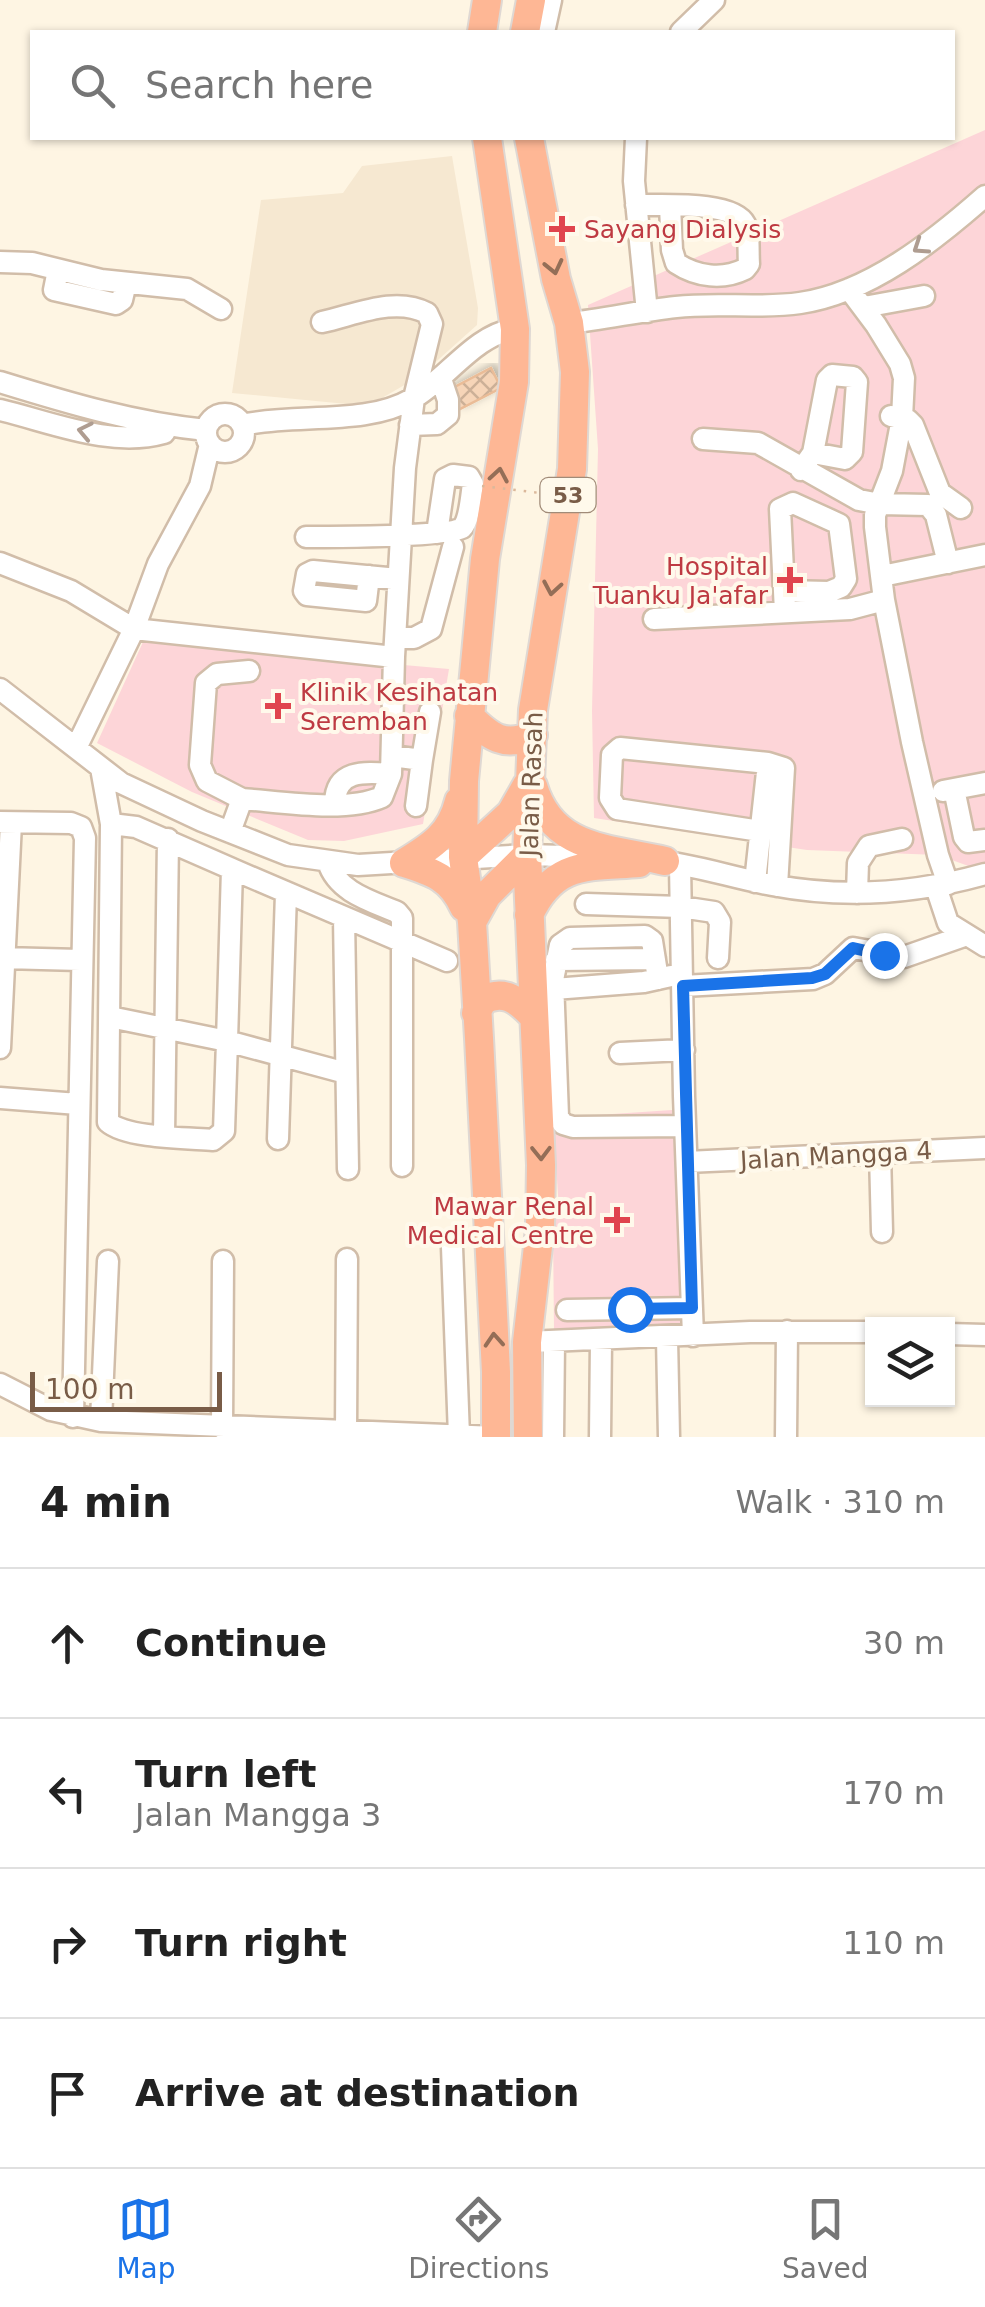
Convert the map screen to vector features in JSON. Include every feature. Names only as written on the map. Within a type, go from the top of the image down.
[{"type":"highway","points":[[482,30],[487,0]]},
{"type":"highway","points":[[525,30],[531,0]]},
{"type":"highway","points":[[487,140],[515,329],[514,382],[485,559],[464,780],[463,857],[472,922],[496,1372],[496,1437]]},
{"type":"highway","name":"Jalan Rasah","points":[[528,1437],[541,1342],[539,1070],[527,855],[533,710],[572,469],[576,372],[529,140]]},
{"type":"highway","points":[[469,716],[489,737],[500,741],[522,740],[533,734]]},
{"type":"highway","points":[[463,857],[511,813],[531,779]]},
{"type":"highway","points":[[531,779],[539,806],[562,833],[583,842],[673,863]]},
{"type":"highway","points":[[404,863],[432,846],[454,822],[464,780]]},
{"type":"highway","points":[[472,922],[487,895],[527,855]]},
{"type":"highway","points":[[404,863],[445,878],[457,891],[472,922]]},
{"type":"highway","points":[[528,916],[549,882],[575,868],[673,863]]},
{"type":"highway","points":[[476,1013],[483,1000],[498,995],[515,999],[533,1016]]},
{"type":"street","points":[[544,30],[551,0]]},
{"type":"street","points":[[683,30],[714,0]]},
{"type":"street","points":[[636,140],[636,205],[647,312]]},
{"type":"street","points":[[569,323],[691,306],[799,303],[844,291],[942,232],[985,196]]},
{"type":"street","points":[[636,205],[708,206],[738,216],[746,226],[745,269],[713,276],[698,274],[676,262],[670,206]]},
{"type":"street","points":[[0,262],[32,263],[126,283],[187,290],[221,309]]},
{"type":"street","points":[[844,291],[864,307],[900,364],[904,392],[875,515],[884,600],[948,923],[985,946]]},
{"type":"street","points":[[844,291],[893,377],[896,417]]},
{"type":"street","points":[[864,307],[924,296]]},
{"type":"street","points":[[249,671],[217,674],[206,683],[200,764],[207,782],[242,799],[335,804],[370,802],[382,797],[392,765],[398,579],[410,425],[431,334],[428,313],[398,305],[322,322]]},
{"type":"street","points":[[242,424],[390,409],[441,379],[488,339],[515,329]]},
{"type":"street","points":[[410,425],[437,424],[448,415],[441,379]]},
{"type":"street","points":[[0,382],[214,442],[241,443],[242,424]]},
{"type":"street","points":[[0,410],[131,438],[164,433],[168,426]]},
{"type":"street","points":[[76,748],[134,629],[158,564],[200,486],[210,477],[214,442],[210,421],[220,414],[233,416],[242,424]]},
{"type":"street","points":[[896,417],[913,425],[940,493],[961,508]]},
{"type":"street","points":[[703,440],[758,442],[807,462],[859,500],[928,505],[936,515],[948,562]]},
{"type":"street","points":[[654,618],[785,601],[841,587],[846,579],[840,524],[794,503],[780,509],[785,601]]},
{"type":"street","points":[[0,563],[71,591],[134,629],[395,648],[430,629],[445,540],[401,535],[306,538]]},
{"type":"street","points":[[882,576],[985,555]]},
{"type":"street","points":[[370,576],[398,579]]},
{"type":"street","points":[[785,601],[850,609],[884,600]]},
{"type":"street","points":[[0,688],[122,784],[288,854],[328,862],[358,865],[568,854],[673,863],[777,886],[857,893],[942,886],[985,874]]},
{"type":"street","points":[[416,806],[430,712]]},
{"type":"street","points":[[760,831],[617,809],[610,798],[612,755],[620,748],[768,763],[784,768],[777,886]]},
{"type":"street","points":[[335,804],[335,792],[344,778],[422,760]]},
{"type":"street","points":[[755,882],[768,763]]},
{"type":"street","points":[[101,768],[111,824],[108,1122],[116,1128],[213,1140],[222,1135],[232,869]]},
{"type":"street","points":[[924,795],[985,783]]},
{"type":"street","points":[[954,789],[964,837],[968,842],[985,840]]},
{"type":"street","points":[[230,832],[242,799]]},
{"type":"street","points":[[0,1048],[6,823],[71,824],[84,832],[73,1417]]},
{"type":"street","points":[[111,824],[127,824],[168,839],[447,961]]},
{"type":"street","points":[[164,1136],[168,839]]},
{"type":"street","points":[[857,893],[858,863],[868,846],[902,839]]},
{"type":"street","points":[[328,862],[349,891],[400,915],[402,1166]]},
{"type":"street","points":[[673,863],[681,906],[694,1336]]},
{"type":"street","points":[[278,1139],[286,893]]},
{"type":"street","points":[[586,904],[708,910],[718,916],[718,958]]},
{"type":"street","points":[[344,917],[348,1169]]},
{"type":"street","points":[[657,969],[652,941],[645,936],[570,938],[560,945],[554,989],[558,1116],[563,1124],[573,1127],[685,1126]]},
{"type":"street","points":[[554,989],[657,969],[683,981],[812,978],[825,974],[853,948],[904,957],[964,936]]},
{"type":"street","points":[[3,958],[80,960]]},
{"type":"street","points":[[110,1017],[227,1040],[346,1073]]},
{"type":"street","points":[[620,1053],[684,1050]]},
{"type":"street","points":[[0,1098],[78,1104]]},
{"type":"street","name":"Jalan Mangga 4","points":[[687,1162],[985,1148]]},
{"type":"street","points":[[880,1153],[882,1232]]},
{"type":"street","points":[[452,1247],[459,1436]]},
{"type":"street","points":[[346,1432],[347,1259]]},
{"type":"street","points":[[101,1421],[108,1261]]},
{"type":"street","points":[[222,1261],[222,1428]]},
{"type":"street","points":[[568,1310],[692,1308]]},
{"type":"street","points":[[553,1437],[541,1342],[788,1331],[865,1332]]},
{"type":"street","points":[[786,1437],[788,1331]]},
{"type":"street","points":[[955,1334],[985,1335]]},
{"type":"street","points":[[667,1338],[669,1437]]},
{"type":"street","points":[[600,1340],[600,1437]]},
{"type":"street","points":[[0,1384],[52,1410],[101,1421],[496,1437]]},
{"type":"path","points":[[482,486],[581,498]]},
{"type":"shaded area","name":"Hospital Tuanku Ja'afar","points":[[985,130],[985,872],[938,855],[807,850],[594,818],[592,711],[598,449],[588,305]]},
{"type":"shaded area","points":[[452,156],[478,308],[477,325],[420,376],[382,398],[357,405],[232,393],[261,200],[343,193],[362,166]]},
{"type":"shaded area","name":"Klinik Kesihatan Seremban","points":[[143,642],[449,669],[423,824],[344,841],[308,840],[192,792],[97,743]]},
{"type":"shaded area","name":"Mawar Renal Medical Centre","points":[[672,1110],[684,1327],[554,1330],[553,1229],[559,1210],[553,1118]]},
{"type":"building","points":[[491,368],[501,388],[458,410],[447,391]]},
{"type":"place","name":"Sayang Dialysis","points":[[562,229]]},
{"type":"place","name":"Hospital Tuanku Ja'afar","points":[[790,580]]},
{"type":"place","name":"Klinik Kesihatan Seremban","points":[[278,706]]},
{"type":"place","name":"Mawar Renal Medical Centre","points":[[617,1220]]},
{"type":"route","points":[[630,1309],[692,1308],[683,986],[812,978],[825,974],[853,948],[884,955]]}]
